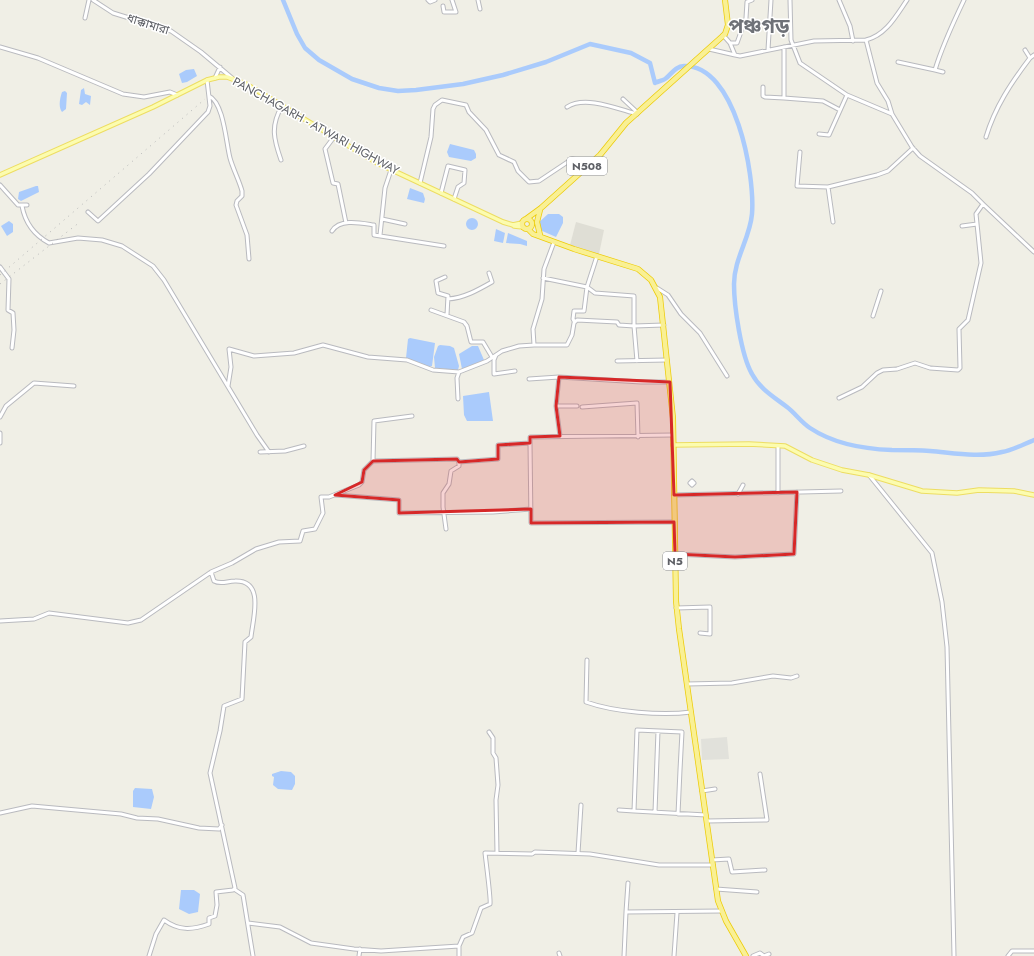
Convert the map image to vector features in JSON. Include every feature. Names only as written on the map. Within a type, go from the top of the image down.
[{"type":"highway","points":[[723,35],[728,25],[725,0]]},
{"type":"highway","name":"N508","points":[[532,216],[605,150],[621,129],[637,113],[723,35]]},
{"type":"highway","points":[[523,223],[529,231],[540,233],[537,222],[541,208]]},
{"type":"highway","points":[[529,231],[532,226],[532,216]]},
{"type":"highway","points":[[523,223],[532,216]]},
{"type":"highway","points":[[523,223],[531,222]]},
{"type":"highway","name":"N5","points":[[540,233],[554,242],[638,269],[648,277],[657,288],[662,304],[670,382],[673,435],[676,608],[716,889],[722,911],[746,956]]},
{"type":"main road","name":"PANCHAGARH - ATWARI HIGHWAY","points":[[0,175],[207,80],[215,78],[232,78],[242,82],[391,170],[509,224],[523,223]]},
{"type":"main road","points":[[673,445],[790,447],[812,460],[922,491],[957,493],[979,490],[1014,491],[1034,495]]},
{"type":"street","points":[[85,18],[89,0]]},
{"type":"street","name":"ধাক্কামারা","points":[[93,0],[113,13],[171,31],[186,40],[232,78]]},
{"type":"street","points":[[428,0],[430,2],[435,0]]},
{"type":"street","points":[[443,6],[444,12],[456,12],[452,0]]},
{"type":"street","points":[[478,0],[480,8]]},
{"type":"street","points":[[730,43],[737,43],[746,18],[747,2],[752,0]]},
{"type":"street","points":[[768,50],[771,0]]},
{"type":"street","points":[[790,0],[791,40],[794,44],[795,53],[803,67],[825,79],[847,95],[892,114]]},
{"type":"street","points":[[839,0],[850,26],[854,41]]},
{"type":"street","points":[[709,49],[740,56],[814,41],[866,40],[874,38],[887,29],[906,0]]},
{"type":"street","points":[[935,70],[943,45],[964,0]]},
{"type":"street","points":[[723,35],[730,43],[735,55]]},
{"type":"street","points":[[866,40],[877,84],[888,101],[892,114],[913,148],[929,163],[972,193],[1034,252]]},
{"type":"street","points":[[0,47],[38,58],[123,94],[144,97],[170,92],[177,95]]},
{"type":"street","points":[[784,47],[784,98]]},
{"type":"street","points":[[1025,50],[1030,58]]},
{"type":"street","points":[[986,137],[993,115],[1004,95],[1030,58],[1034,55]]},
{"type":"street","points":[[898,62],[943,72]]},
{"type":"street","points":[[215,78],[220,67]]},
{"type":"street","points":[[88,212],[98,221],[149,174],[208,112],[210,108],[207,80]]},
{"type":"street","points":[[763,87],[763,96],[765,97],[823,101],[840,110]]},
{"type":"street","points":[[819,134],[829,134],[847,95]]},
{"type":"street","points":[[209,96],[213,98],[223,117],[228,151],[243,193],[236,203],[247,235],[249,259]]},
{"type":"street","points":[[622,99],[637,113]]},
{"type":"street","points":[[420,183],[431,137],[433,109],[436,104],[442,100],[466,106],[469,112],[486,130],[499,155],[514,162],[518,171],[529,182],[539,180],[572,159],[578,160],[586,168]]},
{"type":"street","points":[[567,106],[581,103],[606,104],[637,113]]},
{"type":"street","points":[[281,160],[273,130],[276,116],[282,106]]},
{"type":"street","points":[[334,137],[325,149],[333,183],[338,184],[346,224]]},
{"type":"street","points":[[800,152],[797,186],[828,187],[888,171],[913,148]]},
{"type":"street","points":[[441,193],[448,166],[465,170],[464,183],[457,189],[454,199]]},
{"type":"street","points":[[380,235],[385,188],[391,170]]},
{"type":"street","points":[[0,185],[15,202],[22,206],[29,226],[40,238],[49,243],[78,238],[102,240],[122,246],[153,266],[164,280],[257,435],[269,452]]},
{"type":"street","points":[[828,187],[833,222]]},
{"type":"street","points":[[838,398],[862,387],[877,373],[883,370],[897,369],[915,363],[930,368],[958,370],[960,368],[959,328],[968,320],[981,263],[976,214],[983,204]]},
{"type":"street","points":[[22,206],[27,205]]},
{"type":"street","points":[[382,219],[405,224]]},
{"type":"street","points":[[962,226],[977,224]]},
{"type":"street","points":[[332,231],[337,225],[374,225],[374,234],[416,243],[444,246]]},
{"type":"street","points":[[534,345],[533,329],[542,299],[545,266],[554,242]]},
{"type":"street","points":[[228,386],[231,367],[229,349],[254,356],[294,353],[321,345],[368,357],[407,360],[433,370],[459,372],[476,366],[513,347],[568,344],[572,335],[574,311],[583,312],[585,310],[587,287],[597,256]]},
{"type":"street","points":[[0,267],[9,281],[8,310],[13,313],[14,327],[12,348]]},
{"type":"street","points":[[448,299],[459,298],[492,282],[489,273]]},
{"type":"street","points":[[445,277],[436,281],[438,293],[447,295],[447,315]]},
{"type":"street","points":[[544,278],[587,287],[595,293],[634,296],[634,326],[637,361]]},
{"type":"street","points":[[657,288],[668,295],[680,314],[700,333],[727,376]]},
{"type":"street","points":[[873,316],[881,291]]},
{"type":"street","points":[[431,310],[464,322],[467,326],[471,342],[483,342],[494,356],[494,374],[515,371]]},
{"type":"street","points":[[574,321],[617,322],[619,325],[634,326],[664,325]]},
{"type":"street","points":[[617,361],[667,360]]},
{"type":"street","points":[[458,399],[457,378],[459,372]]},
{"type":"street","points":[[559,377],[556,406],[560,436]]},
{"type":"street","points":[[529,379],[559,377],[641,382],[670,382]]},
{"type":"street","points":[[0,417],[6,406],[34,383],[74,386]]},
{"type":"street","points":[[582,407],[637,403],[638,437]]},
{"type":"street","points":[[556,406],[577,406]]},
{"type":"street","points":[[0,621],[34,619],[49,613],[128,623],[141,620],[211,572],[232,563],[256,549],[279,542],[300,541],[303,531],[314,529],[323,513],[321,497],[335,495],[362,482],[364,470],[373,461],[374,421],[412,416]]},
{"type":"street","points":[[0,433],[0,442]]},
{"type":"street","points":[[673,435],[638,437],[530,437],[530,443],[531,523],[674,522]]},
{"type":"street","points":[[373,461],[457,459],[459,462],[498,459],[498,445],[530,443]]},
{"type":"street","points":[[260,452],[285,451],[304,446]]},
{"type":"street","points":[[778,446],[778,493]]},
{"type":"street","points":[[446,529],[443,493],[449,484],[451,471],[459,466],[459,462]]},
{"type":"street","points":[[869,476],[932,553],[942,602],[947,647],[954,956]]},
{"type":"street","points":[[691,494],[692,485]]},
{"type":"street","points":[[738,494],[742,485]]},
{"type":"street","points":[[674,495],[841,491]]},
{"type":"street","points":[[675,554],[734,557],[794,554],[797,492]]},
{"type":"street","points":[[335,495],[399,500],[399,513],[493,512],[531,509]]},
{"type":"street","points":[[211,572],[214,581],[219,584],[236,581],[245,582],[251,586],[255,595],[252,636],[245,642],[242,699],[224,706],[210,773],[222,825],[234,889]]},
{"type":"street","points":[[676,608],[710,607],[710,634],[700,633]]},
{"type":"street","points":[[587,660],[586,702],[604,707],[666,714],[691,712]]},
{"type":"street","points":[[687,684],[738,682],[773,676],[791,678],[797,676]]},
{"type":"street","points":[[634,811],[637,730],[682,732],[678,814]]},
{"type":"street","points":[[655,812],[658,731]]},
{"type":"street","points":[[489,732],[493,738],[493,753],[496,758],[498,785],[496,800],[497,853]]},
{"type":"street","points":[[707,821],[767,820],[760,774]]},
{"type":"street","points":[[702,791],[715,789]]},
{"type":"street","points":[[578,853],[581,804]]},
{"type":"street","points":[[0,813],[32,806],[121,814],[137,818],[158,819],[204,828],[219,829],[222,825]]},
{"type":"street","points":[[619,810],[706,815]]},
{"type":"street","points":[[459,956],[459,946],[463,937],[472,933],[481,908],[490,904],[492,901],[487,883],[485,853],[578,853],[659,864],[713,863],[729,859],[732,872],[765,870]]},
{"type":"street","points":[[624,956],[628,883]]},
{"type":"street","points":[[149,956],[156,934],[164,920],[180,928],[199,928],[209,924],[209,918],[215,916],[217,905],[216,892],[234,889],[243,895],[253,956]]},
{"type":"street","points":[[716,889],[757,892]]},
{"type":"street","points":[[626,912],[677,913],[722,911]]},
{"type":"street","points":[[674,956],[677,913]]},
{"type":"street","points":[[248,923],[280,927],[311,943],[360,949],[381,951],[459,946]]},
{"type":"street","points":[[359,956],[360,949]]},
{"type":"street","points":[[1008,956],[1012,951],[1034,951]]},
{"type":"street","points":[[753,956],[760,953],[764,956],[769,954]]},
{"type":"highlighted area","points":[[559,377],[670,382],[674,495],[797,492],[794,554],[735,557],[675,554],[674,522],[531,523],[531,509],[399,513],[399,500],[335,495],[362,482],[364,470],[373,461],[457,459],[459,462],[498,459],[498,445],[530,443],[530,437],[560,436],[556,406]]},
{"type":"shaded area","points":[[576,222],[604,230],[599,254],[570,245]]},
{"type":"shaded area","points":[[727,737],[729,759],[702,760],[701,739]]},
{"type":"water","points":[[194,69],[197,76],[187,82],[182,83],[179,74],[186,70]]},
{"type":"water","points":[[84,88],[85,94],[91,96],[90,105],[86,102],[82,105],[79,104],[81,90]]},
{"type":"water","points":[[65,91],[67,93],[66,109],[62,112],[60,108],[60,100],[62,92]]},
{"type":"water","points":[[450,144],[474,150],[476,158],[471,161],[449,157],[447,152]]},
{"type":"water","points":[[38,186],[39,192],[21,201],[18,199],[19,192]]},
{"type":"water","points":[[410,188],[423,193],[425,199],[424,203],[407,199]]},
{"type":"water","points":[[548,214],[559,214],[563,217],[563,223],[556,237],[540,230],[537,224]]},
{"type":"water","points":[[470,218],[474,218],[478,224],[474,230],[470,230],[466,226],[466,222]]},
{"type":"water","points":[[9,221],[13,224],[13,232],[7,236],[1,226]]},
{"type":"water","points":[[496,229],[505,233],[503,243],[494,241]]},
{"type":"water","points":[[508,233],[527,241],[527,246],[506,243]]},
{"type":"water","points":[[410,338],[435,343],[432,366],[428,367],[406,358],[408,339]]},
{"type":"water","points":[[440,345],[454,348],[459,366],[458,370],[435,368],[434,357],[438,346]]},
{"type":"water","points":[[472,346],[478,346],[484,360],[462,369],[459,354]]},
{"type":"water","points":[[489,392],[493,421],[467,421],[464,415],[463,396]]},
{"type":"water","points":[[281,771],[291,772],[295,776],[295,784],[292,790],[278,789],[273,785],[274,777],[272,774]]},
{"type":"water","points":[[135,788],[152,789],[154,797],[151,809],[133,807],[133,791]]},
{"type":"water","points":[[181,890],[194,890],[200,894],[198,912],[189,914],[179,909]]},
{"type":"waterway","points":[[283,0],[297,34],[305,48],[319,60],[352,79],[379,88],[398,91],[463,84],[503,75],[546,62],[590,44],[631,53],[650,63],[655,83],[665,79],[681,66],[702,70],[717,83],[729,102],[739,125],[746,150],[750,174],[752,214],[751,223],[739,257],[735,275],[734,293],[741,343],[748,366],[759,384],[790,409],[810,428],[829,438],[849,445],[881,449],[920,450],[984,455],[1006,451],[1034,440]]},
{"type":"railway","points":[[0,275],[205,99]]},
{"type":"railway","points":[[0,284],[80,222]]},
{"type":"district","name":"পঞ্চগড়","points":[[759,26]]}]
